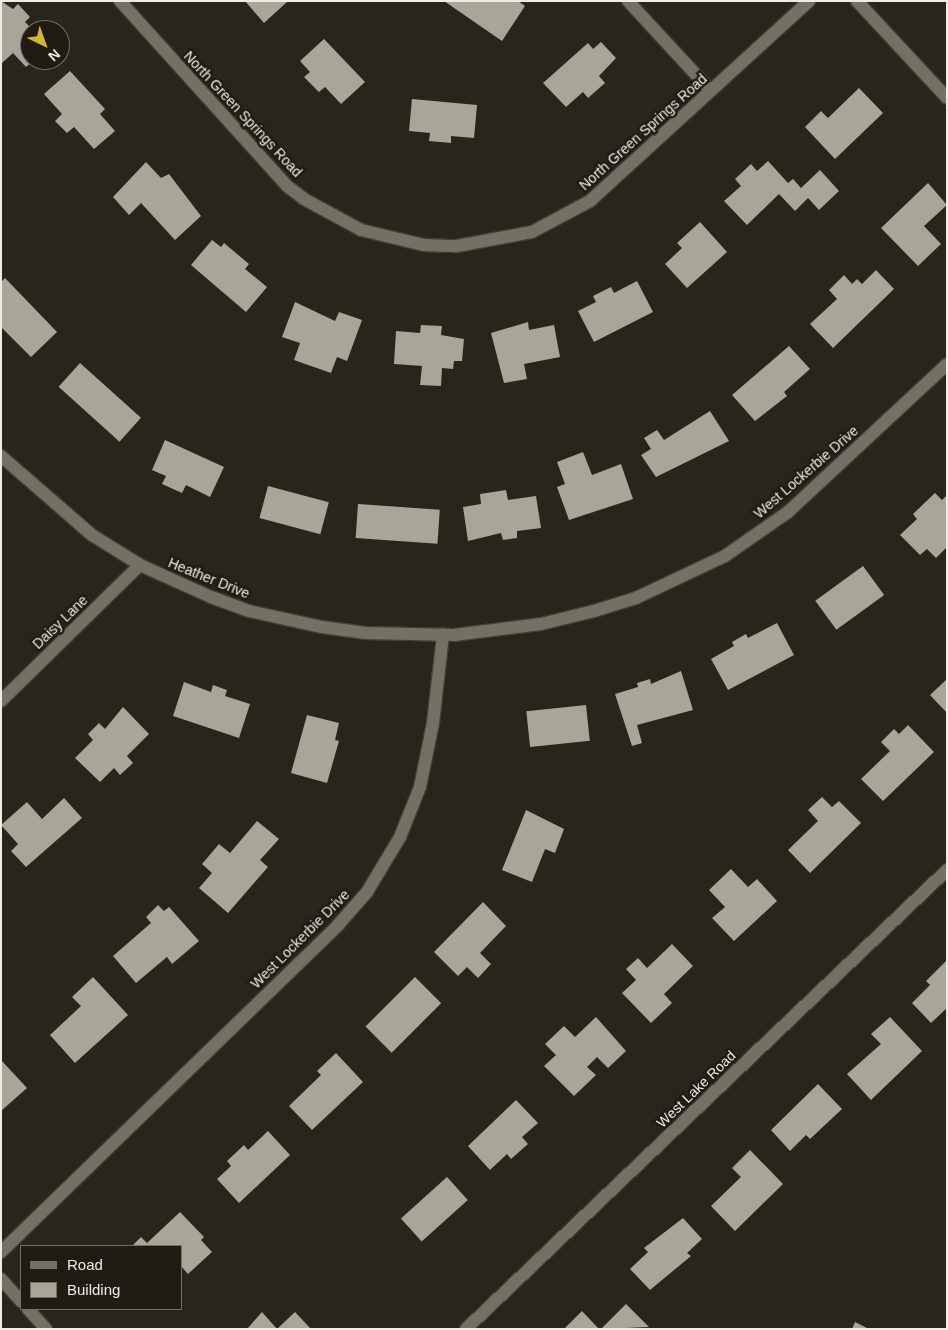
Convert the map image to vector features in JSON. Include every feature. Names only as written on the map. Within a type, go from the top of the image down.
[{"type":"street","name":"North Green Springs Road","points":[[120,1],[287,186],[332,217],[361,230],[424,245],[457,246],[500,241],[562,219],[616,181],[809,1]]},
{"type":"street","points":[[628,1],[711,91]]},
{"type":"street","points":[[857,1],[947,98]]},
{"type":"street","name":"West Lockerbie Drive","points":[[1,1252],[338,925],[367,892],[400,837],[420,787],[433,724],[443,636],[541,624],[594,611],[636,598],[725,556],[805,497],[947,364]]},
{"type":"street","name":"Heather Drive","points":[[1,456],[56,508],[140,565],[211,598],[284,620],[366,633],[443,636]]},
{"type":"street","name":"Daisy Lane","points":[[1,701],[140,565]]},
{"type":"street","name":"West Lake Road","points":[[466,1329],[947,870]]},
{"type":"street","points":[[1,1279],[20,1300]]},
{"type":"street","points":[[29,1310],[46,1329]]},
{"type":"building","points":[[1,1],[13,9],[18,4],[30,17],[27,20],[20,20],[20,61],[13,53],[1,64]]},
{"type":"building","points":[[245,1],[288,1],[264,23]]},
{"type":"building","points":[[444,1],[518,1],[525,6],[502,41]]},
{"type":"building","points":[[324,39],[365,82],[341,104],[325,87],[319,92],[304,77],[310,72],[300,61]]},
{"type":"building","points":[[601,42],[616,58],[599,76],[605,83],[588,98],[583,92],[566,107],[543,83],[588,43],[593,49]]},
{"type":"building","points":[[70,71],[105,109],[100,114],[115,131],[94,149],[74,127],[67,133],[55,121],[62,114],[44,94]]},
{"type":"building","points":[[859,88],[883,113],[835,159],[805,127],[821,111],[828,118]]},
{"type":"building","points":[[412,99],[477,105],[474,138],[451,136],[451,143],[429,141],[430,133],[409,131]]},
{"type":"building","points":[[768,161],[788,183],[793,179],[801,188],[820,170],[839,191],[819,210],[808,198],[795,211],[779,194],[747,225],[724,201],[741,186],[735,179],[751,164],[757,171]]},
{"type":"building","points":[[146,162],[161,178],[169,174],[201,216],[175,240],[141,203],[129,215],[113,197]]},
{"type":"building","points":[[928,183],[947,205],[924,226],[941,244],[918,266],[881,228]]},
{"type":"building","points":[[700,222],[727,252],[687,288],[665,264],[682,248],[677,243]]},
{"type":"building","points":[[212,240],[221,247],[224,243],[249,264],[245,269],[267,287],[246,312],[191,265]]},
{"type":"building","points":[[876,270],[894,289],[833,348],[810,324],[837,299],[829,290],[844,275],[852,284],[857,279],[862,284]]},
{"type":"building","points":[[5,278],[57,332],[31,357],[1,327],[1,282]]},
{"type":"building","points":[[637,281],[653,312],[594,342],[578,311],[596,302],[593,296],[611,287],[614,293]]},
{"type":"building","points":[[295,302],[335,321],[339,312],[362,320],[347,361],[337,357],[331,373],[294,360],[300,343],[282,337]]},
{"type":"building","points":[[528,322],[529,330],[554,325],[560,357],[524,364],[527,379],[504,383],[491,333]]},
{"type":"building","points":[[421,325],[442,326],[441,335],[464,339],[462,361],[454,361],[453,369],[442,368],[441,386],[420,385],[422,366],[394,364],[396,331],[420,333]]},
{"type":"building","points":[[789,346],[810,369],[784,392],[787,396],[755,421],[732,395]]},
{"type":"building","points":[[80,363],[141,418],[120,442],[59,387]]},
{"type":"building","points":[[710,411],[729,441],[656,477],[641,455],[651,449],[644,438],[657,430],[664,440]]},
{"type":"building","points":[[165,440],[224,467],[210,497],[186,485],[182,493],[162,484],[166,476],[152,470]]},
{"type":"building","points":[[583,452],[592,475],[621,464],[633,499],[569,520],[557,487],[565,484],[557,462]]},
{"type":"building","points":[[268,486],[329,502],[320,534],[259,518]]},
{"type":"building","points":[[506,490],[508,500],[536,496],[541,528],[517,531],[517,538],[503,540],[501,533],[468,541],[463,507],[481,504],[480,494]]},
{"type":"building","points":[[935,493],[942,500],[947,495],[947,547],[936,558],[927,549],[920,555],[900,535],[917,519],[913,514]]},
{"type":"building","points":[[358,504],[440,510],[437,544],[356,538]]},
{"type":"building","points":[[863,566],[884,595],[836,630],[815,601]]},
{"type":"building","points":[[777,623],[794,655],[728,690],[711,659],[734,646],[732,642],[746,634],[748,638]]},
{"type":"building","points":[[681,671],[693,710],[637,725],[642,743],[632,746],[615,694],[638,687],[637,683],[650,679],[651,684]]},
{"type":"building","points":[[947,679],[947,713],[930,695]]},
{"type":"building","points":[[184,682],[211,692],[213,685],[227,690],[225,696],[250,704],[239,738],[173,716]]},
{"type":"building","points":[[586,705],[590,741],[530,747],[526,711]]},
{"type":"building","points":[[123,707],[149,734],[127,756],[133,763],[120,775],[114,768],[100,782],[75,758],[93,740],[88,734],[99,723],[105,729]]},
{"type":"building","points":[[307,715],[339,723],[335,740],[339,741],[327,783],[291,773]]},
{"type":"building","points":[[908,725],[934,752],[883,801],[861,779],[890,751],[881,742],[894,729],[899,734]]},
{"type":"building","points":[[822,797],[832,807],[839,801],[861,823],[810,873],[788,850],[818,821],[808,810]]},
{"type":"building","points":[[64,798],[82,818],[26,867],[11,851],[18,844],[1,825],[27,802],[42,819]]},
{"type":"building","points":[[526,810],[564,829],[555,853],[545,849],[532,882],[502,870]]},
{"type":"building","points":[[257,821],[279,839],[260,860],[268,867],[228,913],[199,888],[212,873],[202,864],[219,844],[230,853]]},
{"type":"building","points":[[731,869],[748,887],[757,879],[777,901],[734,941],[712,918],[725,907],[709,890]]},
{"type":"building","points":[[483,902],[506,926],[480,953],[491,964],[478,978],[467,967],[458,976],[434,952]]},
{"type":"building","points":[[158,905],[164,911],[169,907],[199,941],[172,964],[167,957],[136,983],[113,956],[151,923],[146,917]]},
{"type":"building","points":[[672,944],[693,966],[664,994],[672,1003],[651,1023],[622,993],[636,980],[626,969],[638,958],[647,968]]},
{"type":"building","points":[[947,960],[947,1008],[931,1023],[912,1003],[930,985],[926,981]]},
{"type":"building","points":[[93,977],[128,1015],[75,1063],[50,1035],[81,1006],[72,997]]},
{"type":"building","points":[[415,977],[441,1003],[392,1053],[366,1026]]},
{"type":"building","points":[[596,1017],[626,1051],[608,1068],[597,1057],[587,1067],[596,1075],[574,1096],[544,1066],[556,1055],[545,1044],[564,1026],[575,1037]]},
{"type":"building","points":[[890,1017],[922,1051],[871,1100],[847,1074],[881,1044],[871,1034]]},
{"type":"building","points":[[336,1053],[363,1082],[312,1130],[289,1106],[321,1075],[317,1071]]},
{"type":"building","points":[[1,1060],[27,1088],[1,1111]]},
{"type":"building","points":[[818,1084],[842,1109],[810,1139],[806,1135],[790,1151],[771,1130]]},
{"type":"building","points":[[516,1100],[538,1123],[522,1137],[528,1144],[511,1159],[507,1154],[490,1170],[468,1146]]},
{"type":"building","points":[[268,1131],[290,1155],[239,1203],[217,1179],[231,1166],[227,1161],[244,1145],[248,1150]]},
{"type":"building","points":[[750,1150],[783,1184],[735,1231],[711,1206],[741,1177],[732,1168]]},
{"type":"building","points":[[447,1177],[468,1200],[422,1242],[401,1218]]},
{"type":"building","points":[[180,1212],[204,1237],[201,1240],[212,1252],[188,1274],[182,1267],[182,1245],[133,1245],[141,1237],[147,1243]]},
{"type":"building","points":[[683,1218],[702,1239],[687,1253],[691,1256],[650,1290],[630,1269],[648,1252],[644,1248]]},
{"type":"building","points":[[626,1304],[649,1327],[601,1329]]},
{"type":"building","points":[[582,1311],[599,1329],[564,1329]]},
{"type":"building","points":[[262,1312],[277,1329],[247,1329]]},
{"type":"building","points":[[295,1312],[311,1329],[277,1329]]},
{"type":"building","points":[[855,1322],[869,1329],[852,1329]]}]
